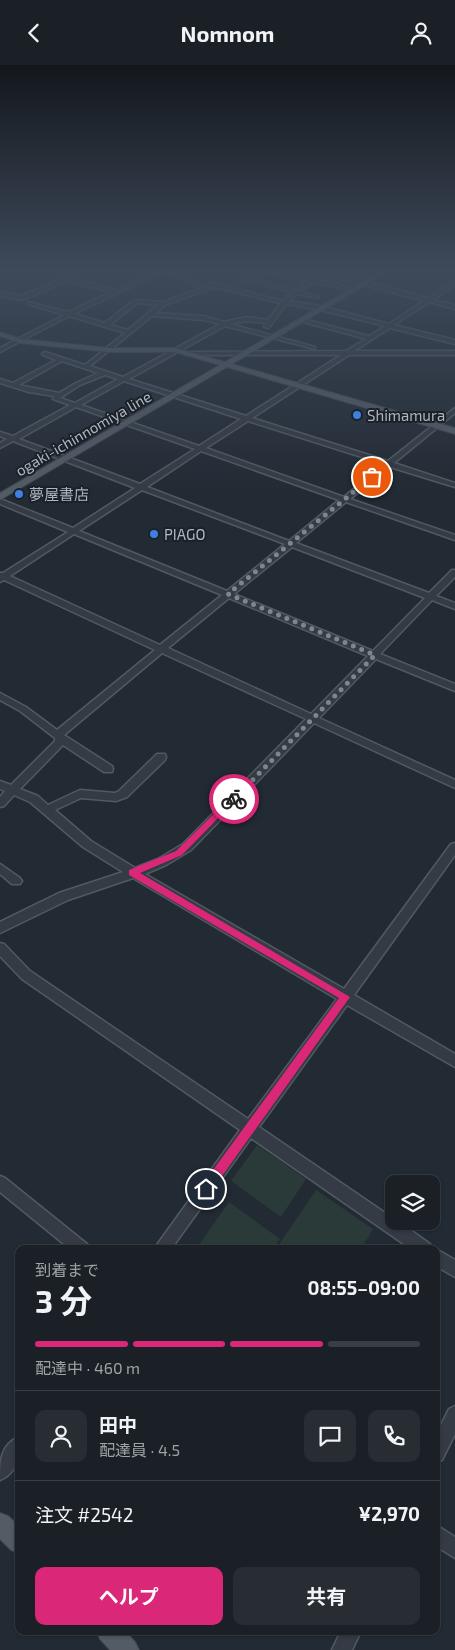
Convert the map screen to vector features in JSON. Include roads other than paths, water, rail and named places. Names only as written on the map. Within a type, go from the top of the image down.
[{"type":"main road","points":[[63,345],[107,349],[175,350],[455,431]]},
{"type":"main road","name":"ogaki-ichinnomiya line","points":[[0,497],[256,345]]},
{"type":"main road","name":"ogaki-ichinnomiya line","points":[[0,493],[64,458]]},
{"type":"main road","points":[[0,1524],[15,1538]]},
{"type":"main road","points":[[112,1635],[127,1650]]},
{"type":"street","points":[[88,366],[112,345]]},
{"type":"street","points":[[0,446],[185,345]]},
{"type":"street","points":[[300,345],[324,352]]},
{"type":"street","points":[[1,577],[359,345]]},
{"type":"street","points":[[45,353],[455,480]]},
{"type":"street","points":[[186,353],[455,353]]},
{"type":"street","points":[[430,353],[455,360]]},
{"type":"street","points":[[14,385],[62,359]]},
{"type":"street","points":[[88,366],[104,373],[125,378]]},
{"type":"street","points":[[63,398],[104,373]]},
{"type":"street","points":[[0,381],[63,398],[76,405],[199,449],[455,538]]},
{"type":"street","points":[[0,803],[14,790],[35,764],[60,742],[60,734],[80,715],[455,410]]},
{"type":"street","points":[[0,434],[455,605]]},
{"type":"street","points":[[392,462],[455,485]]},
{"type":"street","points":[[0,501],[455,688]]},
{"type":"street","points":[[0,929],[48,903],[132,873],[179,853],[187,847],[455,572]]},
{"type":"street","points":[[1,577],[455,784]]},
{"type":"street","points":[[0,696],[23,709],[60,737],[108,769]]},
{"type":"street","points":[[48,809],[80,794],[116,797],[123,794],[161,757]]},
{"type":"street","points":[[0,785],[34,799],[87,844],[132,873],[455,1061]]},
{"type":"street","points":[[165,1245],[455,847]]},
{"type":"street","points":[[0,868],[16,881]]},
{"type":"street","points":[[0,949],[26,975],[419,1245]]},
{"type":"street","points":[[0,1183],[77,1245]]},
{"type":"street","points":[[440,1260],[455,1269]]},
{"type":"street","points":[[440,1446],[455,1415]]},
{"type":"street","points":[[0,1471],[15,1451]]},
{"type":"street","points":[[440,1537],[455,1549]]},
{"type":"street","points":[[342,1650],[349,1635]]},
{"type":"place","name":"Shimamura","points":[[357,415]]},
{"type":"place","name":"夢屋書店","points":[[19,494]]},
{"type":"place","name":"PIAGO","points":[[154,534]]}]
